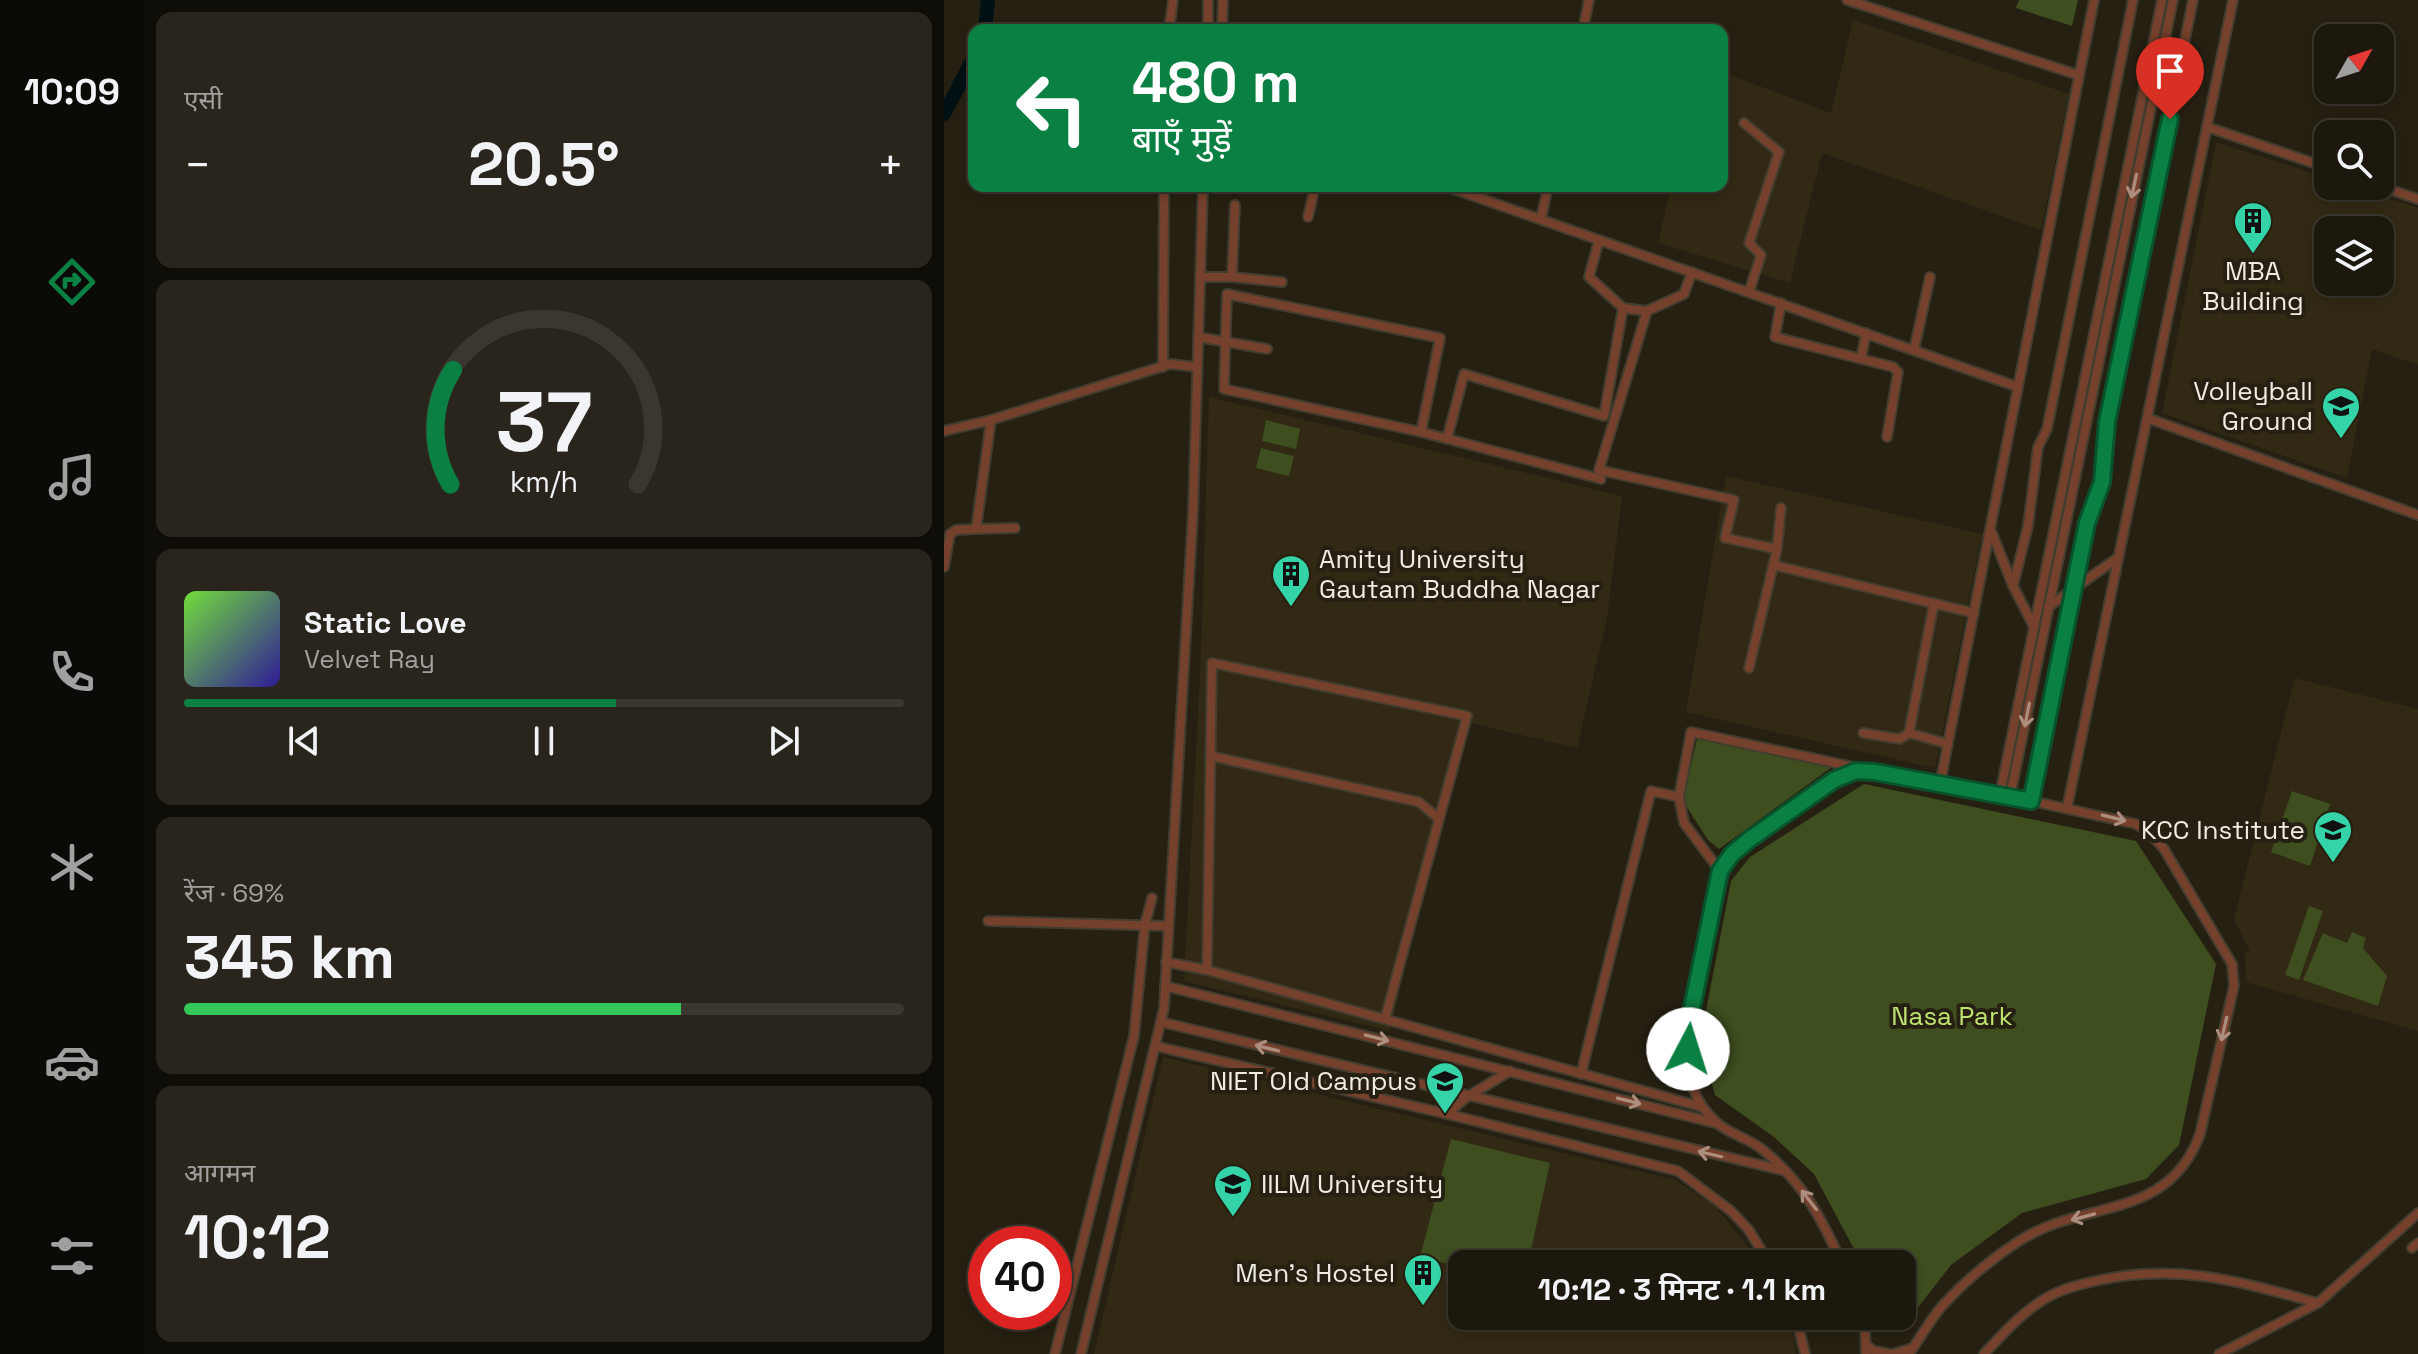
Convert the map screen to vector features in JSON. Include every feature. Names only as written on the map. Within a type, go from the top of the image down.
[{"type":"street","points":[[1170,24],[1173,0]]},
{"type":"street","points":[[1208,0],[1208,24]]},
{"type":"street","points":[[1222,24],[1223,0]]},
{"type":"street","points":[[1584,24],[1589,0]]},
{"type":"street","points":[[1847,0],[2078,75]]},
{"type":"street","points":[[1940,784],[2094,0]]},
{"type":"street","points":[[2013,586],[2028,526],[2038,447],[2047,429],[2133,0]]},
{"type":"street","points":[[2000,794],[2162,0]]},
{"type":"street","points":[[2010,797],[2173,0]]},
{"type":"street","points":[[2031,801],[2087,523],[2102,482],[2107,422],[2193,0]]},
{"type":"street","points":[[2067,808],[2233,0]]},
{"type":"street","points":[[1744,123],[1779,152],[1749,243],[1761,255],[1749,292]]},
{"type":"street","points":[[2207,127],[2314,163]]},
{"type":"street","points":[[2394,191],[2418,199]]},
{"type":"street","points":[[1163,367],[1164,192]]},
{"type":"street","points":[[1081,1354],[1161,1022],[1165,986],[1193,517],[1203,192]]},
{"type":"street","points":[[1308,217],[1314,192]]},
{"type":"street","points":[[1462,192],[2018,387]]},
{"type":"street","points":[[1541,219],[1547,192]]},
{"type":"street","points":[[1232,277],[1235,205]]},
{"type":"street","points":[[1599,240],[1589,277],[1623,308],[1647,311],[1684,294],[1692,272]]},
{"type":"street","points":[[1200,277],[1282,282]]},
{"type":"street","points":[[1914,350],[1930,277]]},
{"type":"street","points":[[1421,432],[1440,338],[1227,294],[1224,389],[1421,432],[1601,479]]},
{"type":"street","points":[[1781,303],[1775,337],[1893,367],[1898,372],[1887,437]]},
{"type":"street","points":[[1447,439],[1464,374],[1604,416],[1623,308]]},
{"type":"street","points":[[1647,311],[1599,470],[1734,500],[1725,538],[1777,549]]},
{"type":"street","points":[[1861,359],[1866,333]]},
{"type":"street","points":[[1198,337],[1267,349]]},
{"type":"street","points":[[944,431],[991,420],[1170,364],[1197,367]]},
{"type":"street","points":[[2147,418],[2418,515]]},
{"type":"street","points":[[976,529],[991,420]]},
{"type":"street","points":[[1749,668],[1777,549],[1781,508]]},
{"type":"street","points":[[944,567],[950,534],[956,530],[1015,528]]},
{"type":"street","points":[[1991,531],[2013,586],[2034,627]]},
{"type":"street","points":[[2048,607],[2117,559]]},
{"type":"street","points":[[1773,565],[1974,613]]},
{"type":"street","points":[[1863,733],[1900,739],[1909,733],[1934,603]]},
{"type":"street","points":[[1207,970],[1212,663],[1467,716],[1385,1019]]},
{"type":"street","points":[[1720,871],[1684,823],[1679,797],[1691,732],[2136,824],[2149,832],[2164,849],[2232,964],[2234,986],[2200,1134],[2193,1153],[2173,1179],[2123,1206],[2060,1224],[2020,1241],[1943,1305],[1911,1351],[1891,1354],[1866,1350],[1865,1330]]},
{"type":"street","points":[[1909,733],[1948,744]]},
{"type":"street","points":[[1211,756],[1419,802],[1439,819]]},
{"type":"street","points":[[1836,1250],[1818,1211],[1786,1171],[1761,1147],[1737,1137],[1702,1107],[1689,1072],[1690,1018],[1720,871],[1732,854],[1834,780],[1856,771],[1875,772]]},
{"type":"street","points":[[1581,1074],[1651,791],[1679,797]]},
{"type":"street","points":[[1055,1354],[1134,1036],[1145,924],[1152,898]]},
{"type":"street","points":[[988,921],[1168,926]]},
{"type":"street","points":[[1166,962],[1207,970],[1702,1107]]},
{"type":"street","points":[[1165,986],[1717,1123]]},
{"type":"street","points":[[1161,1022],[1786,1171]]},
{"type":"street","points":[[1155,1046],[1678,1171],[1731,1211],[1748,1229],[1761,1250]]},
{"type":"street","points":[[1447,1114],[1467,1097],[1510,1071]]},
{"type":"street","points":[[2219,1354],[2318,1303],[2418,1213]]},
{"type":"street","points":[[1984,1354],[2012,1324],[2044,1299],[2077,1285],[2120,1276],[2194,1274],[2231,1279],[2318,1303]]},
{"type":"street","points":[[1799,1330],[1805,1354]]},
{"type":"shaded area","points":[[1853,20],[2069,94],[2041,230],[1822,153],[1790,283],[1658,243],[1670,192],[1728,192],[1728,74],[1831,113]]},
{"type":"shaded area","points":[[2216,142],[2314,174],[2314,200],[2394,200],[2418,208],[2418,365],[2372,349],[2347,478],[2162,413]]},
{"type":"shaded area","points":[[1209,397],[1622,496],[1607,618],[1577,748],[1463,721],[1390,1031],[1184,981],[1201,657]]},
{"type":"shaded area","points":[[1726,476],[1982,534],[1935,768],[1686,712]]},
{"type":"shaded area","name":"KCC Institute","points":[[2295,678],[2418,709],[2418,1031],[2246,982],[2245,953],[2250,951],[2234,919]]},
{"type":"shaded area","points":[[1163,1057],[1675,1180],[1714,1205],[1749,1250],[1448,1250],[1448,1330],[1791,1330],[1796,1354],[1094,1354]]},
{"type":"green space","points":[[2019,0],[2078,0],[2072,26],[2016,8]]},
{"type":"green space","points":[[1266,420],[1300,429],[1296,449],[1262,441]]},
{"type":"green space","points":[[1261,448],[1294,456],[1289,476],[1256,468]]},
{"type":"green space","points":[[1697,739],[1832,767],[1719,849],[1708,840],[1683,801]]},
{"type":"green space","name":"Nasa Park","points":[[1864,784],[2136,841],[2216,964],[2179,1145],[2146,1179],[2022,1213],[1951,1265],[1916,1310],[1916,1250],[1855,1250],[1814,1174],[1774,1137],[1715,1095],[1700,1042],[1731,881],[1750,857]]},
{"type":"green space","points":[[2292,791],[2330,804],[2310,866],[2271,852]]},
{"type":"green space","points":[[2309,906],[2323,911],[2299,980],[2285,975]]},
{"type":"green space","points":[[2352,932],[2366,938],[2363,948],[2387,976],[2378,1006],[2303,980],[2323,933],[2347,943]]},
{"type":"green space","points":[[1451,1139],[1550,1163],[1531,1250],[1448,1250],[1448,1264],[1420,1257]]},
{"type":"waterway","points":[[986,24],[988,0]]},
{"type":"waterway","points":[[944,114],[968,68]]},
{"type":"place","name":"MBA Building","points":[[2253,255]]},
{"type":"place","name":"Volleyball Ground","points":[[2341,440]]},
{"type":"place","name":"Amity University Gautam Buddha Nagar","points":[[1291,608]]},
{"type":"place","name":"KCC Institute","points":[[2333,864]]},
{"type":"place","name":"NIET Old Campus","points":[[1445,1115]]},
{"type":"place","name":"IILM University","points":[[1233,1218]]},
{"type":"place","name":"Men's Hostel","points":[[1423,1307]]},
{"type":"route","points":[[1688,1049],[1690,1018],[1720,871],[1732,854],[1750,839],[1834,780],[1856,771],[2031,801],[2087,523],[2102,482],[2107,422],[2170,119]]}]
